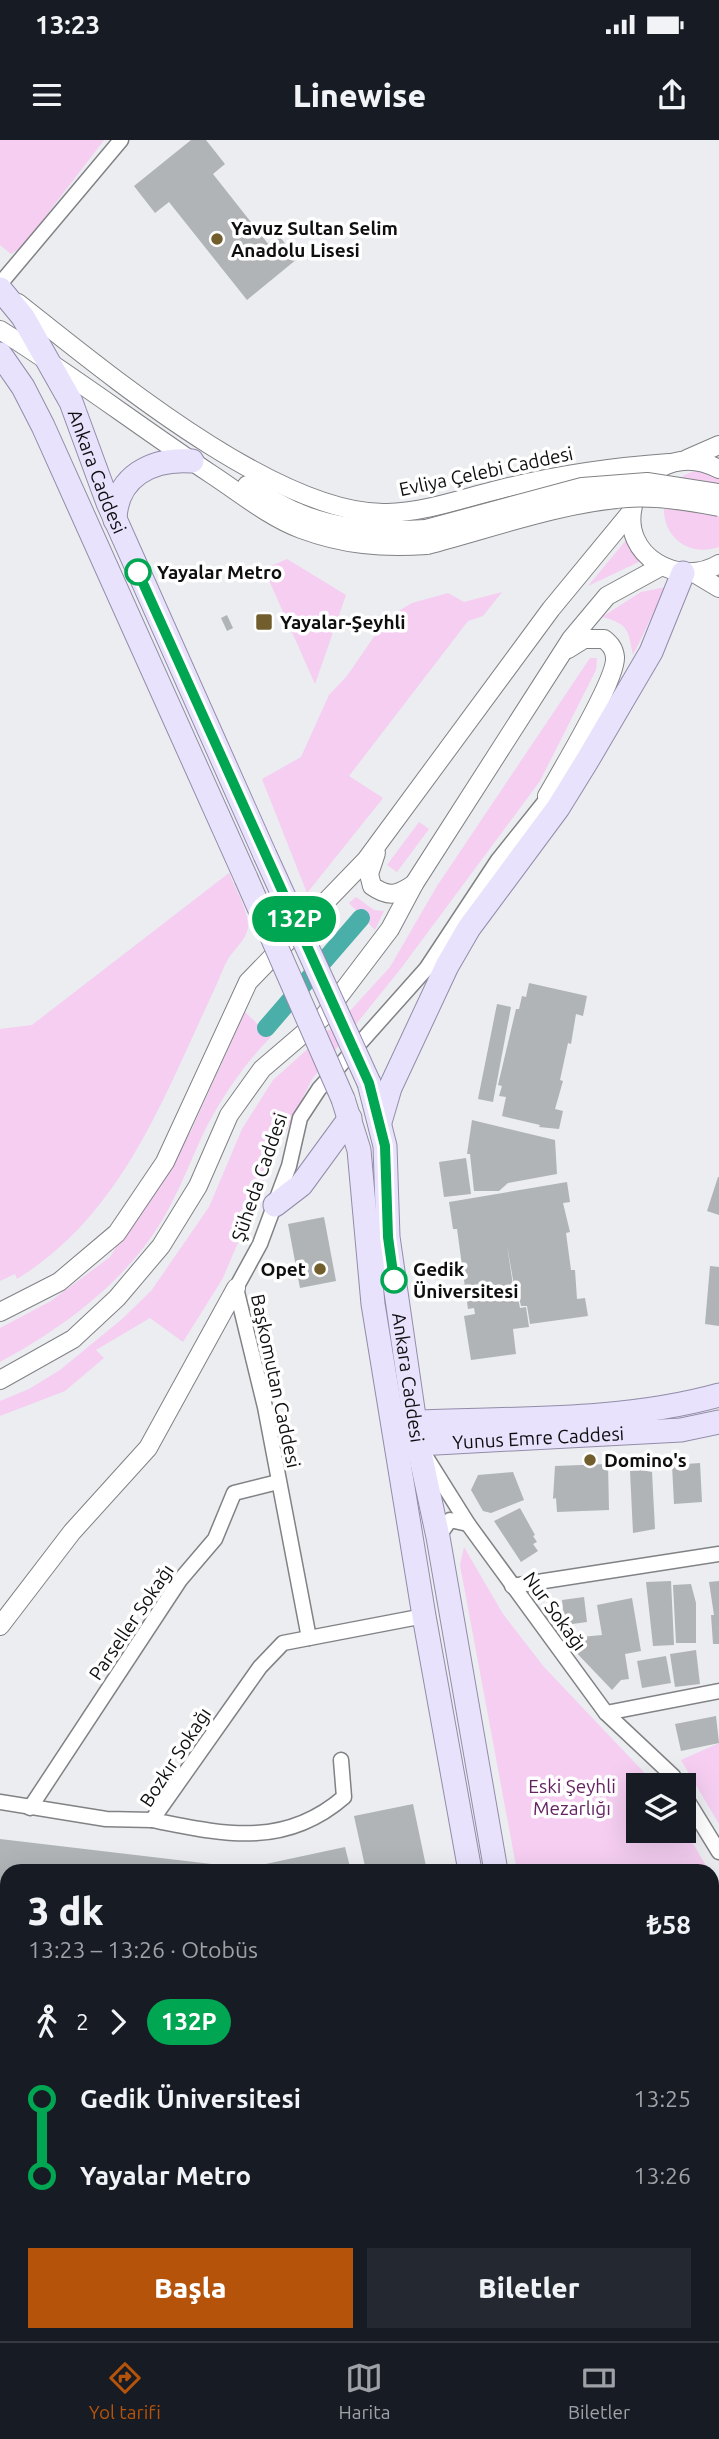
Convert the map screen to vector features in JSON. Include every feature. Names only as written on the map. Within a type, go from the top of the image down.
[{"type":"main road","name":"Ankara Caddesi","points":[[0,287],[23,317],[71,402],[115,520],[369,1083],[380,1122],[386,1161],[388,1237],[417,1433],[438,1536],[495,1864]]},
{"type":"main road","name":"Ankara Caddesi","points":[[0,354],[23,387],[43,426],[347,1108],[360,1160],[372,1292],[394,1437],[470,1864]]},
{"type":"main road","points":[[115,520],[116,504],[127,481],[141,469],[177,460],[192,461]]},
{"type":"main road","points":[[380,1122],[390,1088],[447,966],[469,928],[558,808],[587,761],[651,652],[688,573]]},
{"type":"main road","points":[[275,1205],[301,1185],[347,1108]]},
{"type":"main road","name":"Yunus Emre Caddesi","points":[[394,1437],[537,1418],[675,1407],[719,1395]]},
{"type":"main road","name":"Yunus Emre Caddesi","points":[[417,1433],[650,1432],[699,1428],[719,1422]]},
{"type":"street","points":[[0,287],[121,140]]},
{"type":"street","name":"Evliya Çelebi Caddesi","points":[[0,287],[162,415],[279,484],[333,505],[385,513],[419,509],[598,468],[677,461]]},
{"type":"street","points":[[0,330],[47,359],[101,400],[192,461],[299,529],[344,543],[378,548],[587,503],[629,498],[668,499],[719,507]]},
{"type":"street","points":[[56,333],[177,440],[229,475],[299,513],[366,529],[427,537]]},
{"type":"street","points":[[0,1312],[59,1282],[117,1233],[165,1162],[248,982],[379,843],[551,609],[631,512],[643,482],[677,461],[719,445]]},
{"type":"street","points":[[677,461],[702,461],[719,470]]},
{"type":"street","name":"Evliya Çelebi Caddesi","points":[[427,537],[582,487],[647,482],[719,493]]},
{"type":"street","points":[[631,512],[638,544],[660,566],[688,573],[719,588]]},
{"type":"street","points":[[688,573],[719,564]]},
{"type":"street","points":[[0,1380],[73,1339],[117,1298],[153,1256],[198,1186],[235,1106],[262,1069],[324,1016],[390,929],[414,884],[562,653],[607,596],[660,566]]},
{"type":"street","points":[[547,796],[603,693],[616,660],[612,646],[604,639],[594,637],[584,639],[562,653]]},
{"type":"street","name":"Şüheda Caddesi","points":[[0,1626],[72,1532],[148,1448],[260,1244],[289,1166],[300,1118],[315,1094],[426,969],[498,860],[547,796],[587,761]]},
{"type":"street","points":[[379,843],[369,874],[372,887],[383,894],[397,895],[414,884]]},
{"type":"street","name":"Başkomutan Caddesi","points":[[236,1288],[265,1407],[309,1638]]},
{"type":"street","name":"Nur Sokağı","points":[[417,1433],[468,1524],[606,1713],[670,1773]]},
{"type":"street","name":"Parseller Sokağı","points":[[30,1808],[180,1580],[215,1539],[234,1493],[278,1482]]},
{"type":"street","points":[[438,1536],[450,1520],[468,1524]]},
{"type":"street","points":[[512,1586],[719,1554]]},
{"type":"street","name":"Bozkır Sokağı","points":[[341,1760],[344,1797],[324,1814],[294,1828],[239,1836],[152,1820],[260,1667],[284,1643],[424,1616]]},
{"type":"street","points":[[606,1713],[719,1691]]},
{"type":"street","points":[[0,1802],[106,1819],[152,1820]]},
{"type":"street","points":[[696,1815],[719,1852]]},
{"type":"green space","points":[[0,140],[104,140],[22,247],[11,254],[0,245]]},
{"type":"green space","points":[[705,469],[719,472],[719,547],[698,549],[682,544],[671,533],[665,518],[665,502],[671,487],[684,475]]},
{"type":"green space","points":[[627,539],[643,560],[588,586]]},
{"type":"green space","points":[[287,559],[346,595],[315,684],[264,569]]},
{"type":"green space","points":[[666,587],[633,655],[626,629],[618,622],[602,617],[641,592]]},
{"type":"green space","points":[[502,592],[483,616],[468,621],[349,776],[383,798],[307,893],[262,779],[301,757],[329,695],[347,676],[380,628],[395,613],[412,603],[448,593],[464,602]]},
{"type":"green space","points":[[590,658],[597,658],[596,670],[540,781],[402,967],[312,1079],[277,1150],[223,1278],[183,1342],[150,1318],[96,1350],[104,1358],[65,1391],[0,1416],[0,1401],[29,1389],[60,1370],[122,1319],[151,1291],[209,1207],[242,1129],[273,1080],[349,1012],[390,967],[437,886]]},
{"type":"green space","points":[[419,822],[429,829],[397,872],[387,865]]},
{"type":"green space","points":[[229,873],[246,915],[247,932],[226,962],[137,1150],[113,1187],[85,1221],[54,1252],[17,1279],[15,1274],[0,1281],[0,1029],[32,1025]]},
{"type":"green space","points":[[356,897],[374,910],[384,911],[375,930],[349,903]]},
{"type":"green space","points":[[245,1012],[271,1037],[243,1069],[220,1104],[154,1233],[122,1272],[85,1306],[44,1336],[0,1362],[0,1328],[51,1301],[110,1257],[191,1131]]},
{"type":"green space","name":"Eski Şeyhli Mezarlığı","points":[[464,1547],[503,1614],[544,1667],[645,1773],[626,1773],[626,1843],[693,1843],[705,1864],[516,1864],[460,1565]]},
{"type":"green space","points":[[719,1743],[719,1824],[696,1785],[696,1773],[689,1773],[681,1760]]},
{"type":"building","points":[[191,140],[206,140],[225,164],[213,174],[269,245],[280,237],[297,259],[247,300],[169,202],[155,213],[134,186]]},
{"type":"building","points":[[227,615],[233,628],[227,631],[221,618]]},
{"type":"building","points":[[529,983],[587,996],[583,1016],[576,1014],[571,1044],[568,1043],[560,1080],[563,1081],[555,1109],[563,1111],[559,1129],[539,1127],[540,1125],[502,1116],[506,1097],[499,1096],[502,1086],[498,1085],[516,1009],[519,1009],[522,996],[526,997]]},
{"type":"building","points":[[497,1004],[511,1007],[493,1102],[478,1099]]},
{"type":"building","points":[[472,1120],[555,1140],[557,1174],[508,1183],[499,1191],[474,1191],[470,1154],[467,1154]]},
{"type":"building","points":[[466,1158],[471,1194],[444,1197],[439,1162]]},
{"type":"building","points":[[719,1177],[719,1215],[707,1211]]},
{"type":"building","points":[[567,1182],[570,1202],[563,1203],[570,1232],[566,1233],[571,1270],[575,1270],[577,1299],[585,1298],[588,1316],[530,1324],[527,1306],[521,1306],[519,1297],[516,1297],[507,1245],[515,1299],[518,1298],[520,1308],[526,1307],[529,1327],[513,1329],[516,1354],[471,1360],[464,1316],[475,1314],[474,1308],[468,1309],[457,1229],[453,1229],[449,1202]]},
{"type":"building","points":[[324,1217],[336,1281],[300,1288],[288,1224]]},
{"type":"building","points":[[710,1266],[719,1267],[719,1326],[705,1324]]},
{"type":"building","points":[[700,1463],[702,1502],[674,1504],[672,1465]]},
{"type":"building","points":[[608,1464],[609,1510],[557,1512],[556,1498],[553,1499],[555,1466]]},
{"type":"building","points":[[630,1471],[652,1472],[655,1529],[633,1533]]},
{"type":"building","points":[[513,1472],[524,1500],[491,1513],[483,1511],[471,1490],[478,1475]]},
{"type":"building","points":[[520,1508],[535,1535],[533,1536],[537,1542],[533,1544],[538,1551],[521,1562],[494,1521]]},
{"type":"building","points":[[671,1581],[674,1645],[653,1646],[646,1582]]},
{"type":"building","points":[[719,1581],[719,1644],[713,1644],[711,1615],[714,1615],[709,1582]]},
{"type":"building","points":[[691,1584],[696,1603],[696,1643],[676,1643],[673,1585]]},
{"type":"building","points":[[584,1597],[587,1622],[565,1625],[562,1600]]},
{"type":"building","points":[[632,1598],[641,1651],[625,1654],[629,1679],[621,1680],[612,1690],[571,1647],[581,1637],[602,1635],[597,1605]]},
{"type":"building","points":[[696,1650],[700,1684],[675,1687],[670,1654]]},
{"type":"building","points":[[666,1656],[671,1683],[642,1688],[637,1661]]},
{"type":"building","points":[[716,1716],[719,1743],[681,1751],[675,1724]]},
{"type":"building","points":[[413,1804],[426,1864],[364,1864],[354,1816]]},
{"type":"building","points":[[0,1839],[212,1864],[0,1864]]},
{"type":"building","points":[[345,1847],[349,1864],[266,1864]]},
{"type":"waterway","points":[[266,1028],[361,918]]},
{"type":"bus line","name":"132P","points":[[138,572],[369,1083],[385,1146],[388,1237],[394,1280]]},
{"type":"place","name":"Yavuz Sultan Selim Anadolu Lisesi","points":[[217,239]]},
{"type":"place","name":"Yayalar Metro","points":[[138,572]]},
{"type":"place","name":"Yayalar-Şeyhli","points":[[264,622]]},
{"type":"place","name":"Opet","points":[[320,1269]]},
{"type":"place","name":"Gedik Üniversitesi","points":[[394,1280]]},
{"type":"place","name":"Domino's","points":[[590,1460]]}]
